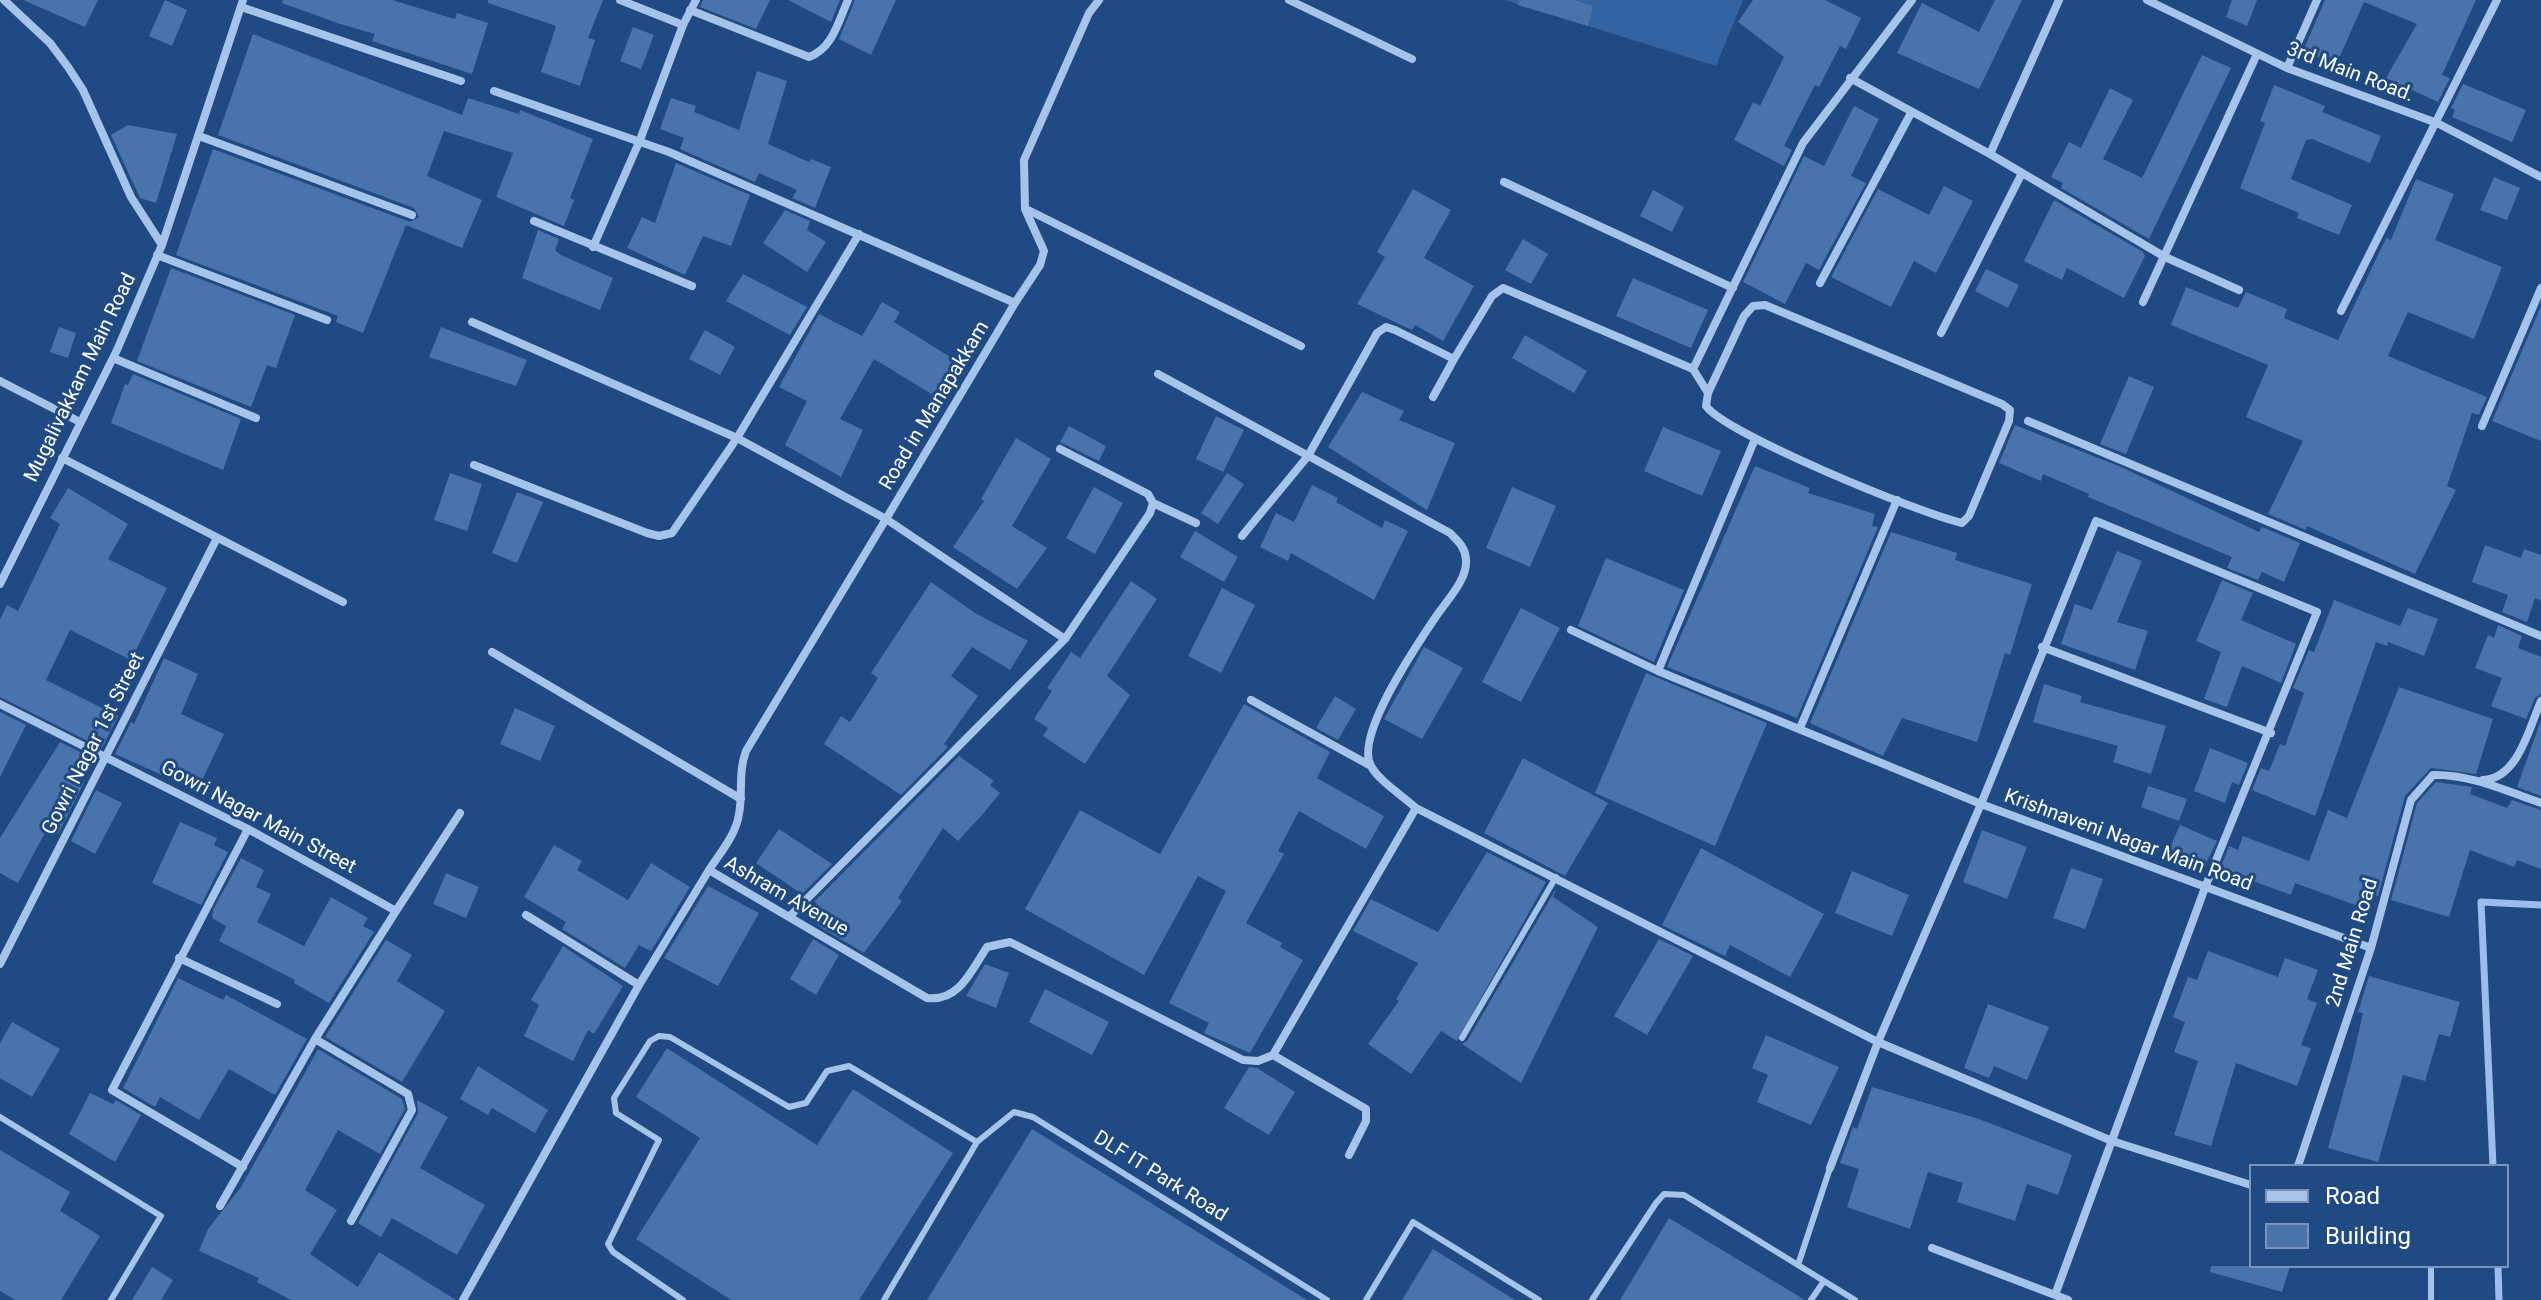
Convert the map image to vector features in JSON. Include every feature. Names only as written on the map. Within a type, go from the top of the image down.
[{"type":"street","points":[[4,0],[50,43],[76,79],[131,197],[162,245]]},
{"type":"street","points":[[620,0],[683,25]]},
{"type":"street","points":[[593,247],[696,0]]},
{"type":"street","points":[[690,10],[809,57],[829,44],[848,0]]},
{"type":"street","points":[[1015,303],[1040,265],[1044,251],[1025,209],[1024,160],[1089,13],[1099,0]]},
{"type":"street","points":[[1289,0],[1412,59]]},
{"type":"street","points":[[1693,369],[1803,143],[1912,0]]},
{"type":"street","points":[[1990,154],[2059,0]]},
{"type":"street","name":"3rd Main Road.","points":[[2147,0],[2287,68],[2437,123],[2541,177]]},
{"type":"street","points":[[2287,68],[2317,0]]},
{"type":"street","points":[[2341,311],[2497,0]]},
{"type":"street","points":[[242,4],[461,81]]},
{"type":"street","name":"Mugalivakkam Main Road","points":[[0,584],[113,358],[162,245],[242,4]]},
{"type":"street","points":[[2143,302],[2257,54]]},
{"type":"street","points":[[1850,78],[1990,154],[2165,257],[2239,290]]},
{"type":"street","name":"Road in Manapakkam","points":[[494,91],[640,140],[1015,303],[886,519],[1065,639]]},
{"type":"street","points":[[1820,283],[1911,113]]},
{"type":"street","points":[[199,136],[412,215]]},
{"type":"street","points":[[1941,333],[2022,173]]},
{"type":"street","points":[[1504,182],[1733,288]]},
{"type":"street","points":[[1025,209],[1301,346]]},
{"type":"street","points":[[534,221],[692,286]]},
{"type":"street","points":[[474,465],[659,536],[672,533],[682,523],[737,438],[859,234]]},
{"type":"street","points":[[157,255],[327,320]]},
{"type":"street","points":[[1433,397],[1492,296],[1503,288],[1693,369],[1708,393]]},
{"type":"street","points":[[2482,426],[2541,288]]},
{"type":"street","points":[[1765,305],[2010,410],[2009,421],[1975,502],[1962,523],[1897,500],[1755,439],[1714,416],[1706,406],[1708,393],[1744,316],[1753,306],[1765,305]]},
{"type":"street","points":[[472,322],[737,438],[886,519],[746,751],[741,764],[741,799],[734,833],[709,870]]},
{"type":"street","points":[[1242,536],[1308,456],[1377,333],[1386,327],[1395,330],[1454,359]]},
{"type":"street","points":[[113,358],[256,418]]},
{"type":"street","points":[[1158,374],[1450,533],[1462,545],[1466,558],[1464,575],[1424,634],[1370,730],[1367,749],[1371,766]]},
{"type":"street","points":[[0,381],[80,422]]},
{"type":"street","points":[[2028,421],[2541,636]]},
{"type":"street","points":[[1658,671],[1755,439]]},
{"type":"street","points":[[1060,449],[1148,494],[1153,503],[1196,523]]},
{"type":"street","points":[[62,458],[343,602]]},
{"type":"street","points":[[1800,728],[1897,500]]},
{"type":"street","points":[[789,917],[1065,639],[1150,513],[1153,503]]},
{"type":"street","points":[[1571,630],[1658,671],[1981,804],[2042,647],[2096,521],[2317,612],[2271,733],[2206,885],[2055,1295]]},
{"type":"street","name":"Gowri Nagar 1st Street","points":[[0,964],[217,538]]},
{"type":"street","points":[[2042,647],[2271,733]]},
{"type":"street","points":[[492,652],[741,799]]},
{"type":"street","points":[[1251,700],[1371,766],[1416,808],[1878,1042],[2112,1141],[2249,1184]]},
{"type":"street","points":[[2474,780],[2491,780],[2510,768],[2541,701]]},
{"type":"street","name":"Gowri Nagar Main Street","points":[[0,704],[248,829],[396,911]]},
{"type":"street","name":"2nd Main Road","points":[[2299,1164],[2371,948],[2411,800],[2433,775],[2474,780]]},
{"type":"street","points":[[2474,780],[2541,803]]},
{"type":"street","name":"Krishnaveni Nagar Main Road","points":[[1830,1168],[1878,1042],[1981,804],[2371,948]]},
{"type":"street","points":[[1349,1155],[1366,1121],[1366,1109],[1273,1055],[1416,808]]},
{"type":"street","points":[[220,1206],[315,1039],[460,813]]},
{"type":"street","points":[[243,1167],[112,1090],[248,829]]},
{"type":"street","name":"Ashram Avenue","points":[[463,1300],[639,985],[709,870],[927,998],[949,997],[987,947],[1010,942],[1243,1060],[1258,1061],[1273,1055]]},
{"type":"street","points":[[526,915],[639,985]]},
{"type":"street","points":[[179,958],[277,1004]]},
{"type":"street","points":[[315,1039],[408,1094],[412,1101],[408,1121],[351,1221]]},
{"type":"street","points":[[1932,1248],[2068,1300]]},
{"type":"lane","points":[[1462,1038],[1556,877]]},
{"type":"lane","points":[[683,1300],[613,1252],[608,1244],[659,1140],[616,1113],[614,1098],[650,1041],[659,1036],[670,1037],[789,1107],[806,1103],[827,1071],[849,1066],[977,1142]]},
{"type":"lane","name":"DLF IT Park Road","points":[[884,1300],[977,1142],[1014,1112],[1033,1117],[1327,1300]]},
{"type":"lane","points":[[0,1117],[161,1216],[111,1300]]},
{"type":"lane","points":[[1798,1265],[1830,1168]]},
{"type":"lane","points":[[1592,1300],[1664,1194],[1684,1195],[1855,1300]]},
{"type":"lane","points":[[1366,1300],[1413,1222],[1539,1300]]},
{"type":"lane","points":[[2431,1268],[2431,1300]]},
{"type":"lane","points":[[1811,1300],[1824,1281]]},
{"type":"shaded area","points":[[1505,0],[1743,0],[1716,66]]},
{"type":"building","points":[[23,0],[98,0],[85,27]]},
{"type":"building","points":[[165,0],[187,10],[172,46],[149,36]]},
{"type":"building","points":[[283,0],[392,0],[455,19],[457,13],[488,23],[472,74],[372,41],[375,34],[282,3]]},
{"type":"building","points":[[488,0],[603,0],[588,38],[595,40],[580,86],[541,72],[556,26],[488,3]]},
{"type":"building","points":[[703,0],[770,0],[756,29],[700,7]]},
{"type":"building","points":[[788,0],[840,0],[831,22]]},
{"type":"building","points":[[855,0],[896,0],[871,55],[839,39]]},
{"type":"building","points":[[1519,0],[1574,0],[1593,6],[1588,26],[1518,5]]},
{"type":"building","points":[[1753,0],[1825,0],[1861,18],[1846,49],[1840,46],[1819,87],[1815,85],[1784,146],[1792,150],[1784,166],[1734,140],[1753,102],[1760,106],[1784,57],[1738,22]]},
{"type":"building","points":[[1995,0],[2022,0],[1979,89],[1897,53],[1922,3],[1979,32]]},
{"type":"building","points":[[2232,0],[2257,0],[2247,26],[2226,17]]},
{"type":"building","points":[[2325,0],[2476,0],[2442,75],[2450,78],[2438,102],[2386,78],[2417,24],[2364,2],[2336,65],[2303,51]]},
{"type":"building","points":[[633,27],[654,35],[641,69],[620,61]]},
{"type":"building","points":[[253,34],[462,115],[468,98],[519,114],[520,110],[593,139],[570,198],[574,200],[564,226],[496,197],[513,153],[444,131],[427,176],[482,200],[462,248],[406,225],[363,333],[336,322],[338,316],[176,255],[213,149],[410,222],[419,217],[414,208],[218,135]]},
{"type":"building","points":[[2202,55],[2231,68],[2149,239],[2061,188],[2063,183],[2051,177],[2069,142],[2081,148],[2110,88],[2133,100],[2103,159],[2142,178]]},
{"type":"building","points":[[757,71],[787,81],[768,144],[809,162],[811,159],[831,167],[815,208],[792,198],[797,190],[759,173],[755,182],[680,149],[684,138],[660,129],[671,98],[696,106],[694,112],[739,130]]},
{"type":"building","points":[[2463,84],[2526,110],[2512,142],[2452,117],[2455,110],[2451,108]]},
{"type":"building","points":[[2274,85],[2325,106],[2322,112],[2381,136],[2370,163],[2312,139],[2306,140],[2291,179],[2352,205],[2339,235],[2297,218],[2299,213],[2240,188],[2265,123],[2260,121]]},
{"type":"building","points":[[1854,106],[1879,119],[1851,176],[1866,183],[1819,270],[1806,263],[1785,304],[1743,282],[1804,156],[1824,166]]},
{"type":"building","points":[[128,125],[177,134],[156,203],[140,198],[111,135]]},
{"type":"building","points":[[676,163],[750,195],[731,246],[703,236],[685,275],[627,248],[642,217],[655,223]]},
{"type":"building","points":[[2494,177],[2520,188],[2507,220],[2480,210]]},
{"type":"building","points":[[2416,179],[2454,194],[2435,240],[2502,267],[2474,339],[2408,312],[2388,356],[2487,397],[2479,415],[2472,413],[2447,486],[2456,490],[2415,574],[2307,526],[2306,530],[2268,514],[2303,441],[2246,417],[2268,365],[2171,325],[2186,287],[2238,308],[2246,292],[2287,309],[2284,318],[2338,340],[2386,238],[2391,240]]},
{"type":"building","points":[[1944,186],[1973,201],[1936,273],[1914,261],[1891,307],[1831,277],[1878,189],[1929,215]]},
{"type":"building","points":[[1413,189],[1451,210],[1424,258],[1474,286],[1443,341],[1415,325],[1412,330],[1357,304],[1385,257],[1377,252]]},
{"type":"building","points":[[1653,190],[1684,207],[1672,232],[1640,216]]},
{"type":"building","points":[[2054,200],[2143,252],[2145,256],[2124,298],[2067,268],[2062,280],[2024,261]]},
{"type":"building","points":[[785,210],[810,221],[807,230],[826,242],[807,272],[763,243]]},
{"type":"building","points":[[538,230],[559,239],[555,250],[561,255],[613,278],[600,310],[522,278]]},
{"type":"building","points":[[1523,239],[1548,254],[1531,284],[1505,270]]},
{"type":"building","points":[[171,268],[295,315],[276,368],[267,365],[251,407],[137,361]]},
{"type":"building","points":[[1986,269],[2019,285],[2008,308],[1975,291]]},
{"type":"building","points":[[743,274],[807,307],[790,335],[726,301]]},
{"type":"building","points":[[1633,278],[1708,310],[1691,348],[1616,316]]},
{"type":"building","points":[[882,302],[900,312],[894,322],[955,360],[933,395],[874,359],[840,419],[863,430],[841,477],[785,445],[807,401],[779,387],[819,314],[862,336]]},
{"type":"building","points":[[2541,306],[2541,441],[2492,421]]},
{"type":"building","points":[[59,327],[76,333],[68,358],[50,352]]},
{"type":"building","points":[[441,327],[527,360],[516,386],[429,357]]},
{"type":"building","points":[[705,330],[735,347],[720,375],[689,359]]},
{"type":"building","points":[[1525,335],[1587,371],[1574,393],[1512,358]]},
{"type":"building","points":[[133,374],[241,419],[223,470],[111,423],[125,384],[128,385]]},
{"type":"building","points":[[2129,376],[2154,387],[2126,454],[2100,444]]},
{"type":"building","points":[[1362,392],[1404,411],[1399,420],[1455,443],[1427,510],[1328,447]]},
{"type":"building","points":[[1216,416],[1244,430],[1223,472],[1196,459]]},
{"type":"building","points":[[2015,425],[2121,467],[2259,532],[2262,527],[2300,543],[2284,582],[2262,572],[2258,580],[2227,568],[2232,557],[2088,497],[2089,494],[2043,474],[2041,481],[1999,463]]},
{"type":"building","points":[[1069,426],[1106,446],[1099,461],[1060,442]]},
{"type":"building","points":[[1663,427],[1721,451],[1702,496],[1644,471]]},
{"type":"building","points":[[1016,438],[1051,459],[1012,526],[1047,548],[1017,589],[953,547],[984,501],[981,499]]},
{"type":"building","points":[[1755,466],[1810,488],[1808,493],[1875,514],[1872,526],[1878,527],[1797,718],[1667,667]]},
{"type":"building","points":[[450,473],[482,484],[467,531],[434,520]]},
{"type":"building","points":[[1227,473],[1244,484],[1218,524],[1201,513]]},
{"type":"building","points":[[1312,485],[1338,498],[1336,502],[1382,528],[1385,520],[1408,531],[1374,600],[1291,553],[1288,561],[1260,547],[1276,513],[1294,522]]},
{"type":"building","points":[[1094,487],[1123,503],[1095,554],[1066,538]]},
{"type":"building","points":[[1512,487],[1556,506],[1530,567],[1486,548]]},
{"type":"building","points":[[68,488],[128,524],[108,559],[167,588],[131,660],[70,630],[46,680],[118,716],[102,748],[0,697],[0,620],[7,605],[18,611],[60,524],[50,518]]},
{"type":"building","points":[[517,492],[543,502],[517,563],[492,553]]},
{"type":"building","points":[[1195,531],[1238,557],[1224,582],[1180,557]]},
{"type":"building","points":[[1891,532],[1957,553],[1955,560],[2032,584],[2010,655],[2005,653],[1977,742],[1902,718],[1883,756],[1810,723]]},
{"type":"building","points":[[2485,545],[2521,558],[2524,549],[2541,555],[2541,601],[2535,598],[2527,622],[2502,612],[2508,595],[2472,582]]},
{"type":"building","points":[[2117,551],[2142,561],[2117,622],[2148,631],[2135,670],[2061,644],[2075,604],[2092,610]]},
{"type":"building","points":[[1606,558],[1684,590],[1654,662],[1578,626]]},
{"type":"building","points":[[2222,580],[2253,593],[2241,620],[2296,644],[2281,683],[2242,666],[2227,707],[2204,699],[2221,652],[2196,641]]},
{"type":"building","points":[[1131,581],[1157,599],[1107,676],[1130,695],[1085,764],[1043,736],[1048,728],[1034,719],[1052,691],[1047,688],[1071,652],[1080,658]]},
{"type":"building","points":[[931,582],[975,613],[1028,641],[1010,670],[972,647],[951,676],[978,696],[944,744],[948,747],[901,795],[824,744],[841,716],[850,722],[878,678],[871,673]]},
{"type":"building","points":[[1222,588],[1255,605],[1221,673],[1188,656]]},
{"type":"building","points":[[2334,600],[2400,626],[2408,608],[2438,619],[2424,656],[2388,642],[2387,646],[2376,642],[2315,816],[2252,790],[2261,768],[2269,771],[2280,744],[2285,746],[2304,693],[2293,688],[2309,650],[2314,652]]},
{"type":"building","points":[[1521,608],[1560,628],[1521,702],[1482,682]]},
{"type":"building","points":[[2498,625],[2522,636],[2518,648],[2541,657],[2541,694],[2535,698],[2526,719],[2491,706],[2502,678],[2475,668],[2488,635],[2494,638]]},
{"type":"building","points":[[1424,647],[1463,668],[1422,739],[1384,719]]},
{"type":"building","points":[[164,658],[198,674],[181,714],[224,734],[197,791],[115,754],[131,722],[134,724]]},
{"type":"building","points":[[1646,673],[1767,723],[1715,846],[1595,793]]},
{"type":"building","points":[[2044,684],[2082,696],[2080,702],[2166,726],[2151,774],[2113,762],[2118,746],[2033,722]]},
{"type":"building","points":[[2399,687],[2493,719],[2476,774],[2431,768],[2405,796],[2378,896],[2363,891],[2358,906],[2295,883],[2291,895],[2220,869],[2229,846],[2238,850],[2243,836],[2309,861],[2328,810],[2347,818]]},
{"type":"building","points":[[1335,696],[1356,709],[1338,740],[1316,728]]},
{"type":"building","points":[[1244,704],[1330,752],[1317,778],[1384,816],[1366,849],[1299,811],[1278,851],[1284,854],[1246,923],[1282,943],[1280,947],[1303,960],[1250,1053],[1204,1033],[1209,1023],[1169,1003],[1226,891],[1198,876],[1144,975],[1025,909],[1080,810],[1160,854]]},
{"type":"building","points":[[515,708],[555,726],[540,761],[500,744]]},
{"type":"building","points":[[0,712],[26,725],[0,777]]},
{"type":"building","points":[[2541,720],[2541,796],[2517,787]]},
{"type":"building","points":[[60,742],[88,756],[75,778],[84,783],[58,834],[46,831],[18,883],[0,873],[0,838]]},
{"type":"building","points":[[2210,748],[2248,763],[2239,785],[2232,782],[2225,803],[2194,791]]},
{"type":"building","points":[[959,756],[994,781],[990,785],[1000,793],[958,841],[943,828],[898,898],[902,901],[864,953],[820,927],[808,916],[817,903],[814,902]]},
{"type":"building","points":[[1523,758],[1608,803],[1565,876],[1484,833]]},
{"type":"building","points":[[2436,782],[2472,787],[2470,794],[2507,808],[2512,800],[2541,810],[2541,869],[2517,860],[2514,867],[2470,850],[2449,917],[2391,900],[2417,803]]},
{"type":"building","points":[[2148,786],[2187,799],[2179,821],[2141,807]]},
{"type":"building","points":[[96,790],[122,803],[95,854],[71,841]]},
{"type":"building","points":[[180,822],[217,838],[214,845],[228,852],[201,905],[152,883]]},
{"type":"building","points":[[2180,825],[2217,841],[2202,871],[2166,856]]},
{"type":"building","points":[[779,829],[832,864],[802,894],[756,863]]},
{"type":"building","points":[[1982,830],[2027,847],[2007,899],[1963,882]]},
{"type":"building","points":[[554,845],[582,861],[577,870],[628,900],[651,863],[690,887],[651,951],[639,945],[625,968],[562,929],[566,922],[524,897]]},
{"type":"building","points":[[1701,848],[1824,914],[1790,977],[1730,945],[1725,956],[1662,925]]},
{"type":"building","points":[[1487,852],[1546,882],[1457,1041],[1441,1031],[1411,1074],[1368,1044],[1399,1001],[1396,999],[1418,963],[1353,931],[1371,899],[1438,932]]},
{"type":"building","points":[[241,858],[264,870],[256,887],[271,894],[257,922],[304,946],[331,897],[368,918],[363,926],[374,932],[329,1003],[294,983],[295,980],[219,941],[226,926],[212,918],[213,910]]},
{"type":"building","points":[[2071,868],[2103,879],[2085,929],[2053,918]]},
{"type":"building","points":[[1852,871],[1909,895],[1892,936],[1835,913]]},
{"type":"building","points":[[446,873],[479,887],[466,918],[433,904]]},
{"type":"building","points":[[708,886],[759,913],[718,986],[664,958]]},
{"type":"building","points":[[1557,887],[1553,897],[1598,927],[1521,1083],[1462,1044],[1467,1041]]},
{"type":"building","points":[[813,939],[839,955],[816,995],[790,979]]},
{"type":"building","points":[[1659,939],[1693,956],[1647,1035],[1614,1016]]},
{"type":"building","points":[[386,940],[412,955],[397,981],[445,1011],[402,1082],[325,1037]]},
{"type":"building","points":[[563,946],[623,986],[594,1034],[588,1030],[573,1061],[524,1036],[539,1005],[531,1000]]},
{"type":"building","points":[[2208,951],[2278,977],[2285,958],[2318,970],[2307,999],[2317,1003],[2301,1045],[2311,1048],[2297,1086],[2236,1063],[2211,1146],[2174,1135],[2198,1061],[2174,1052],[2185,1022],[2173,1017],[2188,977],[2197,980]]},
{"type":"building","points":[[985,964],[1009,973],[996,1008],[966,996]]},
{"type":"building","points":[[2369,976],[2460,1002],[2450,1037],[2439,1034],[2425,1081],[2403,1075],[2378,1162],[2328,1148],[2352,1061],[2363,1013],[2358,1012]]},
{"type":"building","points":[[178,978],[223,1000],[226,995],[307,1039],[275,1095],[229,1069],[199,1120],[160,1097],[155,1107],[123,1088]]},
{"type":"building","points":[[1045,989],[1109,1022],[1092,1055],[1029,1022]]},
{"type":"building","points":[[1988,1004],[2049,1027],[2027,1080],[1994,1066],[1989,1078],[1964,1068]]},
{"type":"building","points":[[12,1022],[60,1049],[32,1097],[0,1078],[0,1043]]},
{"type":"building","points":[[1766,1035],[1839,1067],[1811,1125],[1757,1102],[1768,1075],[1752,1068]]},
{"type":"building","points":[[667,1048],[817,1145],[853,1089],[953,1153],[859,1300],[731,1300],[636,1239],[700,1138],[636,1097]]},
{"type":"building","points":[[318,1049],[402,1099],[405,1109],[380,1154],[338,1130],[305,1190],[337,1210],[310,1254],[358,1287],[379,1252],[456,1300],[291,1300],[257,1282],[259,1278],[199,1251],[208,1229],[241,1187]]},
{"type":"building","points":[[478,1066],[548,1110],[535,1133],[492,1108],[488,1115],[460,1099]]},
{"type":"building","points":[[1249,1067],[1257,1068],[1295,1092],[1269,1135],[1224,1108]]},
{"type":"building","points":[[1872,1087],[1979,1119],[2072,1155],[2058,1195],[2027,1184],[2015,1221],[1957,1202],[1963,1183],[1928,1172],[1910,1229],[1847,1207],[1859,1169],[1840,1163],[1853,1127],[1857,1129]]},
{"type":"building","points":[[90,1093],[113,1104],[116,1100],[141,1115],[115,1162],[69,1134]]},
{"type":"building","points":[[417,1100],[448,1117],[420,1168],[485,1205],[457,1255],[392,1218],[381,1237],[358,1223],[418,1113]]},
{"type":"building","points":[[1032,1129],[1307,1300],[927,1300]]},
{"type":"building","points":[[0,1150],[70,1192],[60,1211],[100,1236],[61,1300],[15,1300],[0,1291]]},
{"type":"building","points":[[1669,1218],[1805,1300],[1620,1300]]},
{"type":"building","points":[[1433,1249],[1515,1300],[1402,1300]]},
{"type":"building","points":[[2211,1266],[2289,1268],[2282,1292],[2210,1272]]},
{"type":"building","points":[[152,1267],[173,1280],[161,1300],[132,1300]]},
{"type":"waterway","points":[[2493,1164],[2481,902],[2541,905]]},
{"type":"waterway","points":[[2498,1268],[2499,1300]]}]
